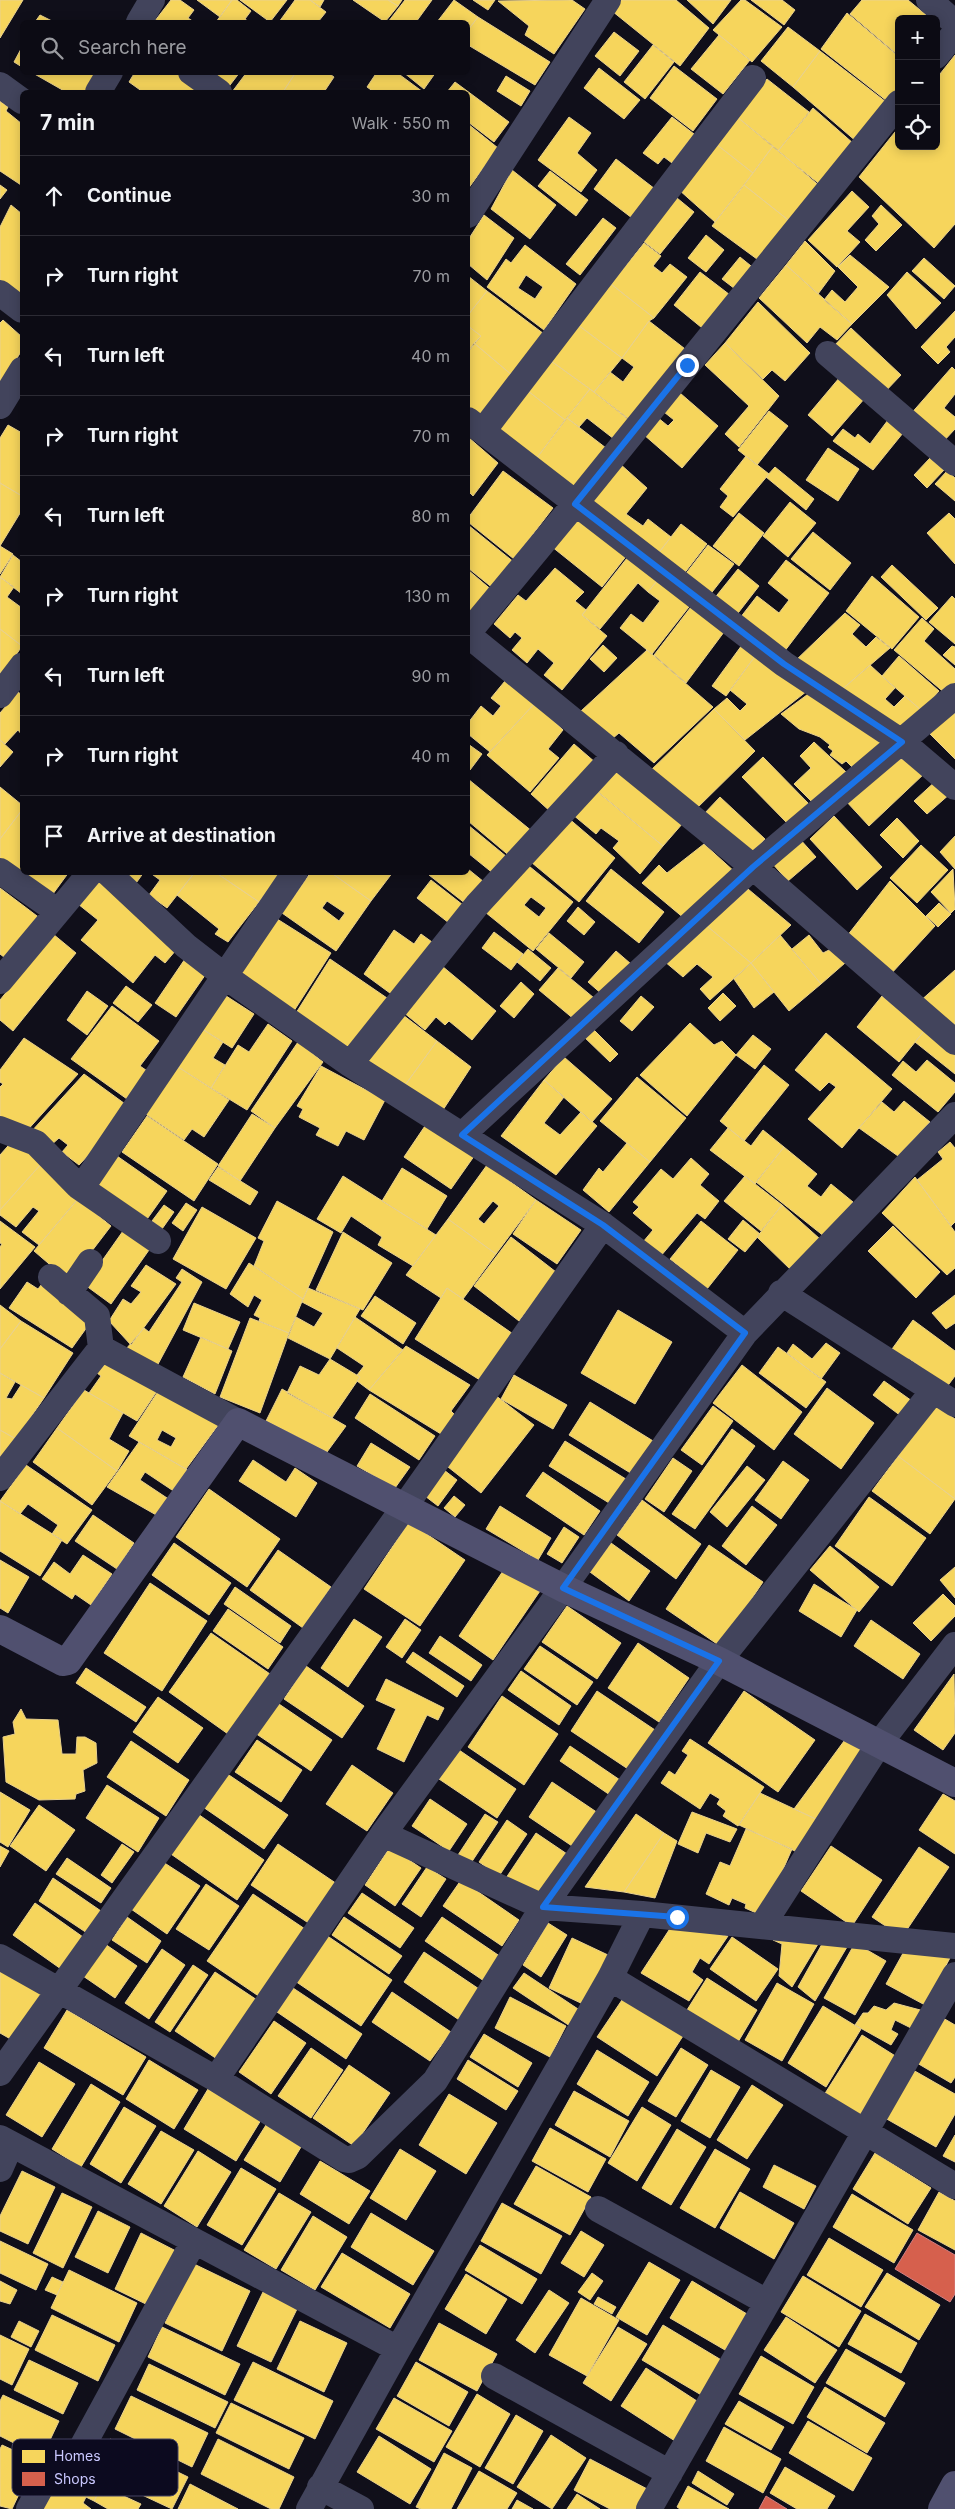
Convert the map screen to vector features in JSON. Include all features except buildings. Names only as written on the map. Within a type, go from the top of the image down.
[{"type":"street","points":[[140,20],[152,0]]},
{"type":"street","points":[[929,0],[955,23]]},
{"type":"street","points":[[470,212],[597,4]]},
{"type":"street","points":[[940,51],[955,33]]},
{"type":"street","points":[[99,90],[108,75]]},
{"type":"street","points":[[195,75],[216,90]]},
{"type":"street","points":[[753,78],[475,426],[784,664],[902,742],[955,787]]},
{"type":"street","points":[[0,85],[20,100]]},
{"type":"street","points":[[470,632],[897,105]]},
{"type":"street","points":[[0,293],[20,308]]},
{"type":"street","points":[[828,354],[955,463]]},
{"type":"street","points":[[0,406],[20,373]]},
{"type":"street","points":[[470,636],[753,867],[955,1042]]},
{"type":"street","points":[[0,695],[20,669]]},
{"type":"street","points":[[462,1135],[753,867],[955,696]]},
{"type":"street","points":[[350,1064],[477,905],[616,754]]},
{"type":"street","points":[[0,871],[57,911]]},
{"type":"street","points":[[0,981],[88,875]]},
{"type":"street","points":[[109,875],[186,946],[226,977],[350,1064],[603,1225],[745,1333]]},
{"type":"street","points":[[82,1188],[293,875]]},
{"type":"street","points":[[216,2078],[383,1834],[563,1588],[745,1333],[955,1115]]},
{"type":"street","points":[[0,1129],[36,1143],[82,1188],[158,1241]]},
{"type":"street","points":[[0,2073],[603,1225]]},
{"type":"street","points":[[0,1478],[101,1348],[97,1316],[60,1285],[90,1262]]},
{"type":"street","points":[[781,1294],[955,1404]]},
{"type":"street","points":[[101,1348],[238,1422],[563,1588],[719,1661],[955,1783]]},
{"type":"street","points":[[0,1957],[59,1992],[216,2078],[349,2160],[358,2156],[435,2080],[543,1907],[719,1661],[932,1391]]},
{"type":"street","points":[[0,1629],[63,1662],[68,1661],[238,1422]]},
{"type":"street","points":[[762,1926],[879,1744],[955,1645]]},
{"type":"street","points":[[383,1834],[543,1907],[642,1914],[955,1946]]},
{"type":"street","points":[[360,2509],[315,2498],[610,1978],[642,1914]]},
{"type":"street","points":[[649,2509],[955,1975]]},
{"type":"street","points":[[610,1978],[955,2186]]},
{"type":"street","points":[[0,2169],[6,2141],[398,2349]]},
{"type":"street","points":[[598,2209],[767,2302]]},
{"type":"street","points":[[86,2439],[194,2240]]},
{"type":"street","points":[[494,2376],[670,2473]]},
{"type":"street","points":[[942,2509],[955,2485]]},
{"type":"street","points":[[29,2509],[36,2496]]},
{"type":"route","points":[[677,1917],[543,1907],[719,1661],[563,1588],[745,1333],[603,1225],[462,1135],[753,867],[902,742],[784,664],[575,504],[687,365]]}]
